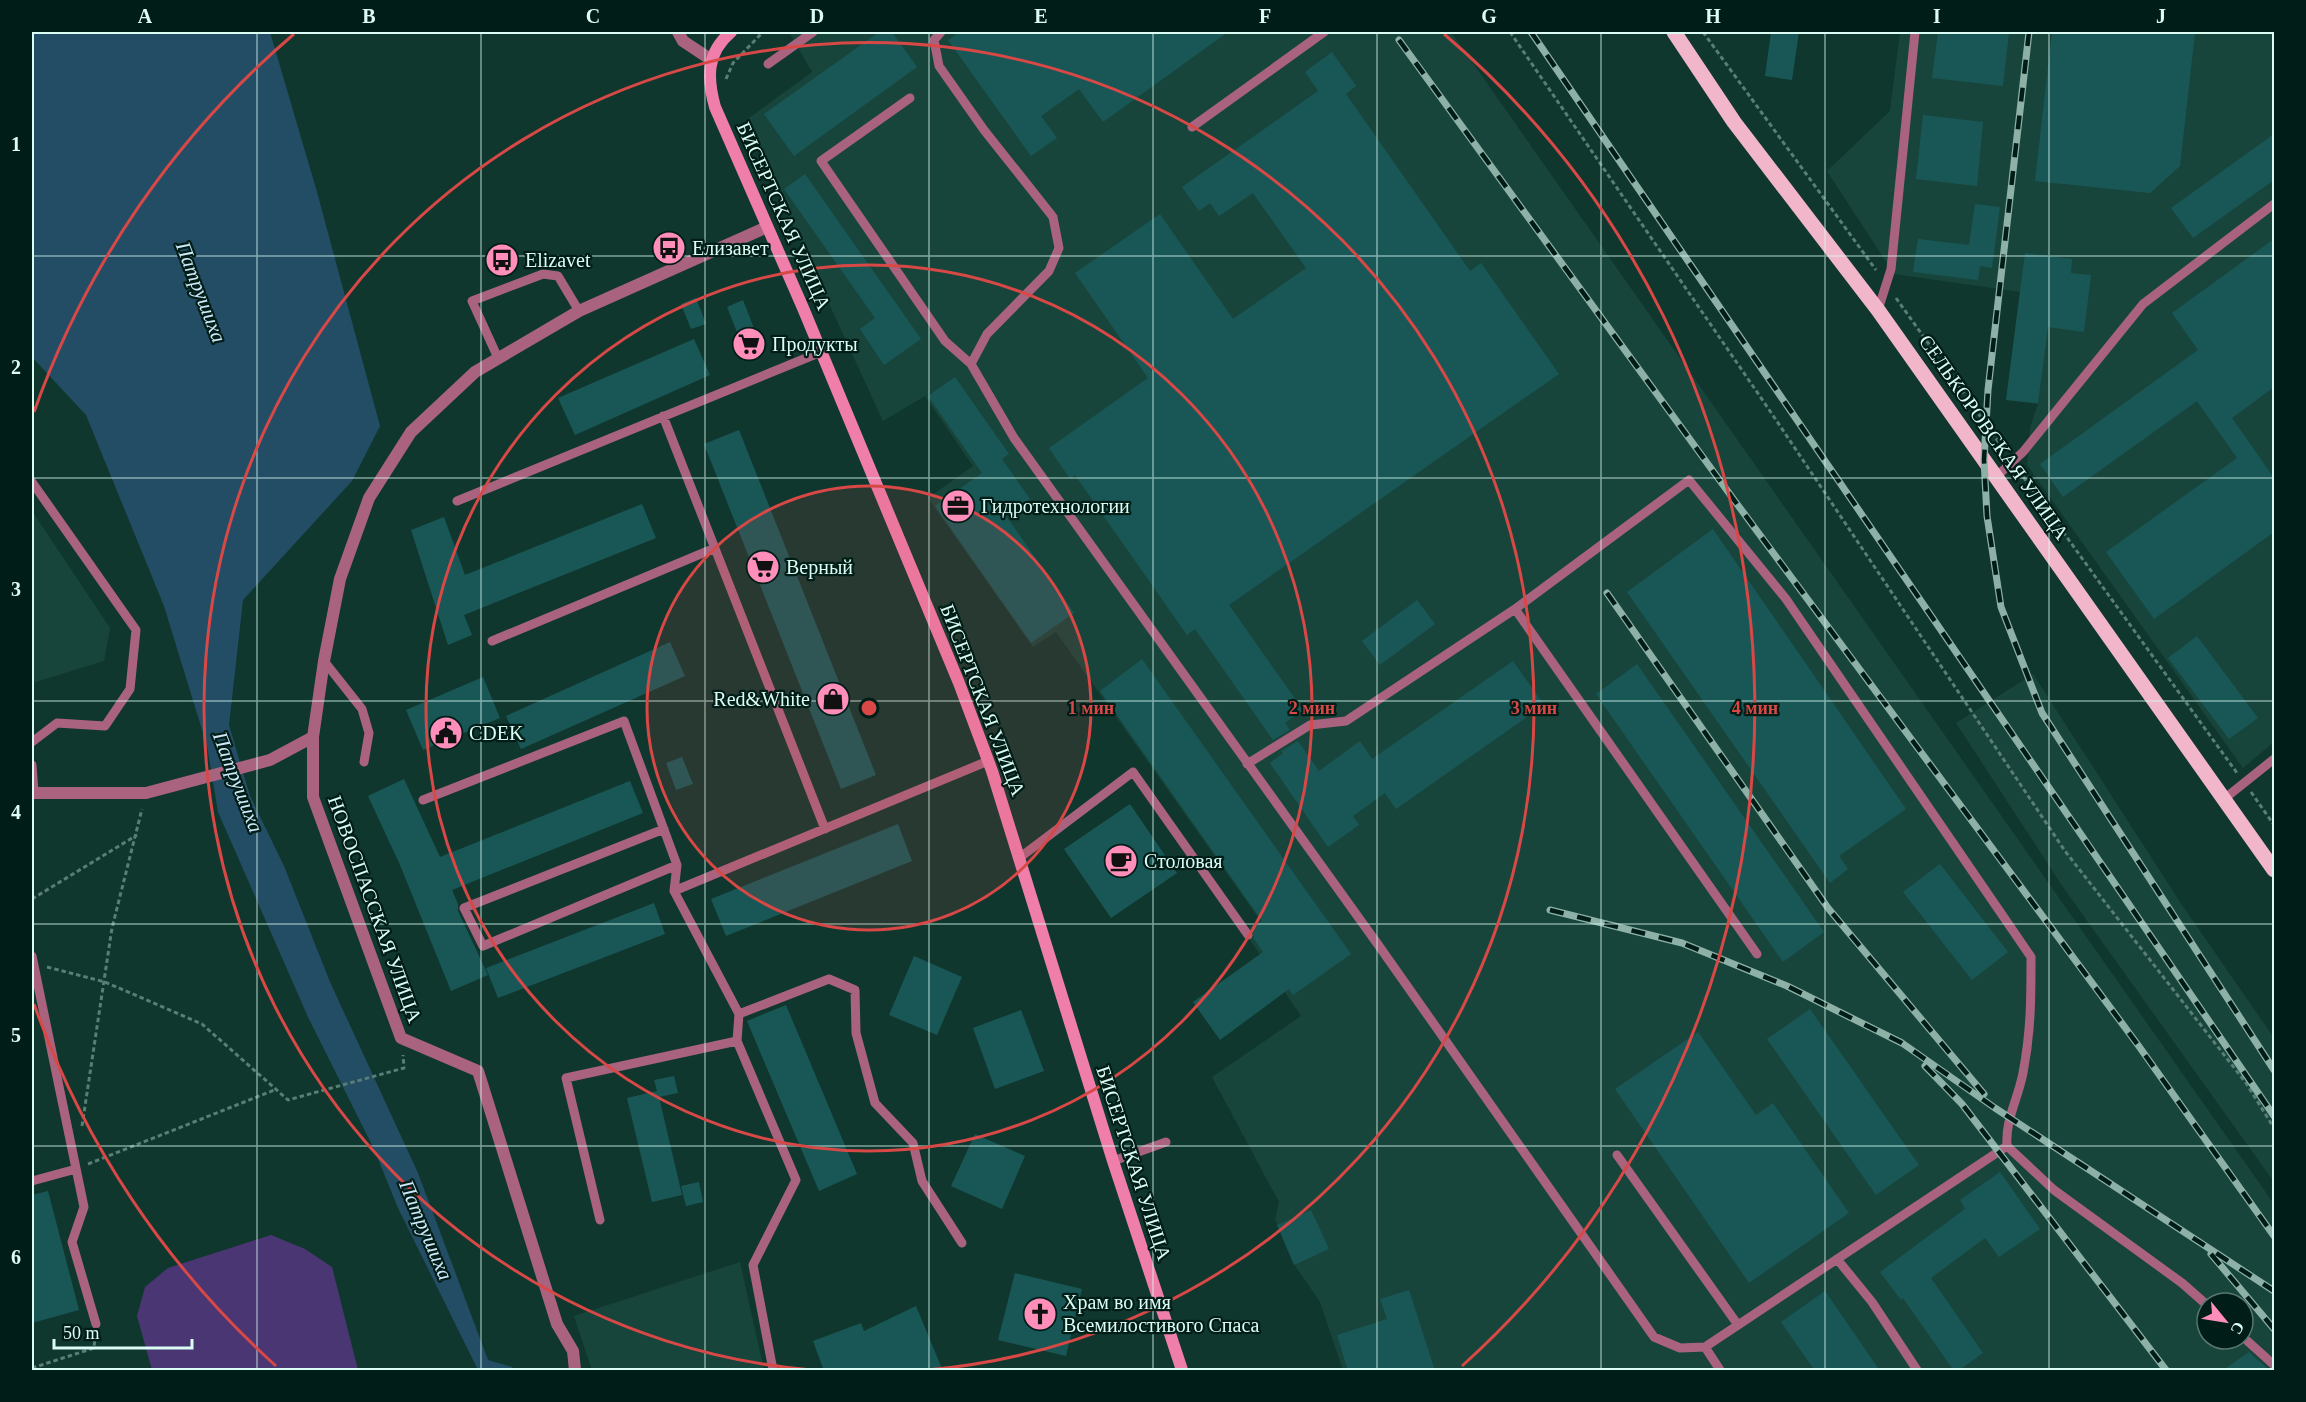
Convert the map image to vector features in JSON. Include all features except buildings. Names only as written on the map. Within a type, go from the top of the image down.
[{"type":"main road","points":[[710,59],[731,32]]},
{"type":"main road","name":"СЕЛЬКОРОВСКАЯ УЛИЦА","points":[[1674,32],[1734,122],[1878,310],[1997,476],[2274,870]]},
{"type":"main road","name":"БИСЕРТСКАЯ УЛИЦА","points":[[710,59],[708,83],[715,107],[821,352],[959,683],[988,761],[1113,1161],[1182,1371]]},
{"type":"street","points":[[678,32],[683,40],[710,59]]},
{"type":"street","name":"НОВОСПАССКАЯ УЛИЦА","points":[[575,1371],[573,1352],[557,1324],[478,1071],[401,1038],[313,797],[313,737],[324,661],[340,579],[369,498],[411,432],[475,372],[579,311],[767,227]]},
{"type":"street","points":[[33,793],[146,793],[270,760],[313,737]]},
{"type":"lane","points":[[768,64],[813,32]]},
{"type":"lane","points":[[941,32],[934,40],[939,66],[984,130],[1053,217],[1059,248],[1049,271],[987,334],[971,364]]},
{"type":"lane","points":[[1192,127],[1324,32]]},
{"type":"lane","points":[[1878,310],[1891,269],[1915,32]]},
{"type":"lane","points":[[910,98],[821,161],[945,341],[971,364],[1014,438],[1379,946],[1654,1337],[1680,1348],[1705,1347],[2007,1146]]},
{"type":"lane","points":[[1997,476],[2012,462],[2143,304],[2274,204]]},
{"type":"lane","points":[[498,358],[472,302],[543,274],[558,276],[579,311]]},
{"type":"lane","points":[[458,501],[821,352]]},
{"type":"lane","points":[[663,416],[825,829]]},
{"type":"lane","points":[[1247,764],[1310,725],[1346,721],[1515,609],[1689,480],[1786,599],[2031,957],[2031,1027],[2022,1077],[2006,1129],[2007,1146],[2054,1190],[2195,1294]]},
{"type":"lane","points":[[32,482],[136,630],[130,689],[105,726],[57,723],[32,742]]},
{"type":"lane","points":[[492,641],[715,548]]},
{"type":"lane","points":[[1515,609],[1757,954]]},
{"type":"lane","points":[[324,661],[362,709],[369,733],[364,762]]},
{"type":"lane","points":[[423,800],[624,721],[677,865],[674,891],[739,1014],[737,1041],[796,1180],[753,1264],[773,1371]]},
{"type":"lane","points":[[2224,799],[2274,759]]},
{"type":"lane","points":[[674,891],[988,761]]},
{"type":"lane","points":[[32,765],[33,793]]},
{"type":"lane","points":[[1018,859],[1133,772],[1248,935]]},
{"type":"lane","points":[[664,828],[464,908],[483,946],[677,865]]},
{"type":"lane","points":[[33,960],[84,1207],[72,1242],[96,1324]]},
{"type":"lane","points":[[739,1014],[828,979],[855,990],[856,1033],[875,1103],[913,1143],[922,1181],[962,1243]]},
{"type":"lane","points":[[600,1220],[566,1078],[737,1041]]},
{"type":"lane","points":[[1113,1161],[1166,1142]]},
{"type":"lane","points":[[1617,1155],[1738,1325]]},
{"type":"lane","points":[[32,1181],[76,1169]]},
{"type":"lane","points":[[1838,1259],[1872,1302],[1917,1371]]},
{"type":"lane","points":[[1705,1347],[1720,1371]]},
{"type":"lane","points":[[2255,1348],[2274,1365]]},
{"type":"path","points":[[726,87],[726,79],[733,63],[763,32]]},
{"type":"path","points":[[1510,32],[1770,411],[2065,851],[2246,1083],[2274,1128]]},
{"type":"path","points":[[1703,32],[2274,825]]},
{"type":"path","points":[[81,1134],[112,928],[146,793]]},
{"type":"path","points":[[32,899],[137,835]]},
{"type":"path","points":[[33,960],[105,982],[202,1024],[288,1100],[404,1068]]},
{"type":"path","points":[[76,1169],[277,1089]]},
{"type":"path","points":[[32,1368],[94,1348],[96,1324]]},
{"type":"shaded area","points":[[789,32],[1451,32],[2274,1204],[2274,1370],[1343,1370],[1320,1302],[1296,1267],[1275,1219],[1279,1202],[1212,1077],[1301,1016],[1244,931],[1260,920],[1056,632],[1033,647],[928,498],[973,466],[925,396],[883,421],[745,121],[812,72]]},
{"type":"shaded area","points":[[1900,32],[2274,32],[2274,742],[2243,768],[2027,465],[2030,428],[2038,404],[2006,400],[2020,292],[1894,274],[1827,171],[1890,111]]},
{"type":"shaded area","points":[[32,511],[110,628],[104,661],[32,683]]},
{"type":"shaded area","points":[[2033,674],[2182,905],[2274,1038],[2274,1182],[2065,890],[1956,723]]},
{"type":"shaded area","points":[[271,1235],[305,1249],[332,1267],[358,1370],[152,1370],[137,1316],[145,1287],[168,1268]]},
{"type":"shaded area","points":[[740,1262],[764,1370],[592,1370],[574,1316]]},
{"type":"water","name":"Патрушиха","points":[[32,32],[270,32],[317,192],[380,426],[352,481],[243,600],[229,725],[250,796],[284,866],[330,982],[418,1173],[488,1360],[512,1367],[514,1370],[478,1370],[398,1208],[374,1149],[308,1017],[218,812],[207,746],[164,606],[86,415],[32,357]]},
{"type":"railway","points":[[1531,32],[2274,1116]]},
{"type":"railway","points":[[2029,32],[1988,390],[1984,460],[1987,516],[2001,607],[2042,713],[2274,1070]]},
{"type":"railway","points":[[1399,40],[1737,504],[2138,1045],[2274,1236]]},
{"type":"railway","points":[[1607,593],[1828,908],[1984,1094]]},
{"type":"railway","points":[[1550,910],[1682,943],[1787,986],[1902,1043],[1995,1108],[2274,1291]]},
{"type":"railway","points":[[1925,1066],[1962,1104],[2166,1370]]},
{"type":"railway","points":[[2211,1254],[2274,1329]]},
{"type":"place","name":"Елизавет","points":[[669,248]]},
{"type":"place","name":"Elizavet","points":[[502,260]]},
{"type":"place","name":"Продукты","points":[[749,344]]},
{"type":"place","name":"Гидротехнологии","points":[[958,506]]},
{"type":"place","name":"Верный","points":[[763,567]]},
{"type":"place","name":"Red&White","points":[[833,699]]},
{"type":"place","name":"CDEK","points":[[446,733]]},
{"type":"place","name":"Столовая","points":[[1121,861]]},
{"type":"place","name":"Храм во имя Всемилостивого Спаса","points":[[1040,1314]]}]
